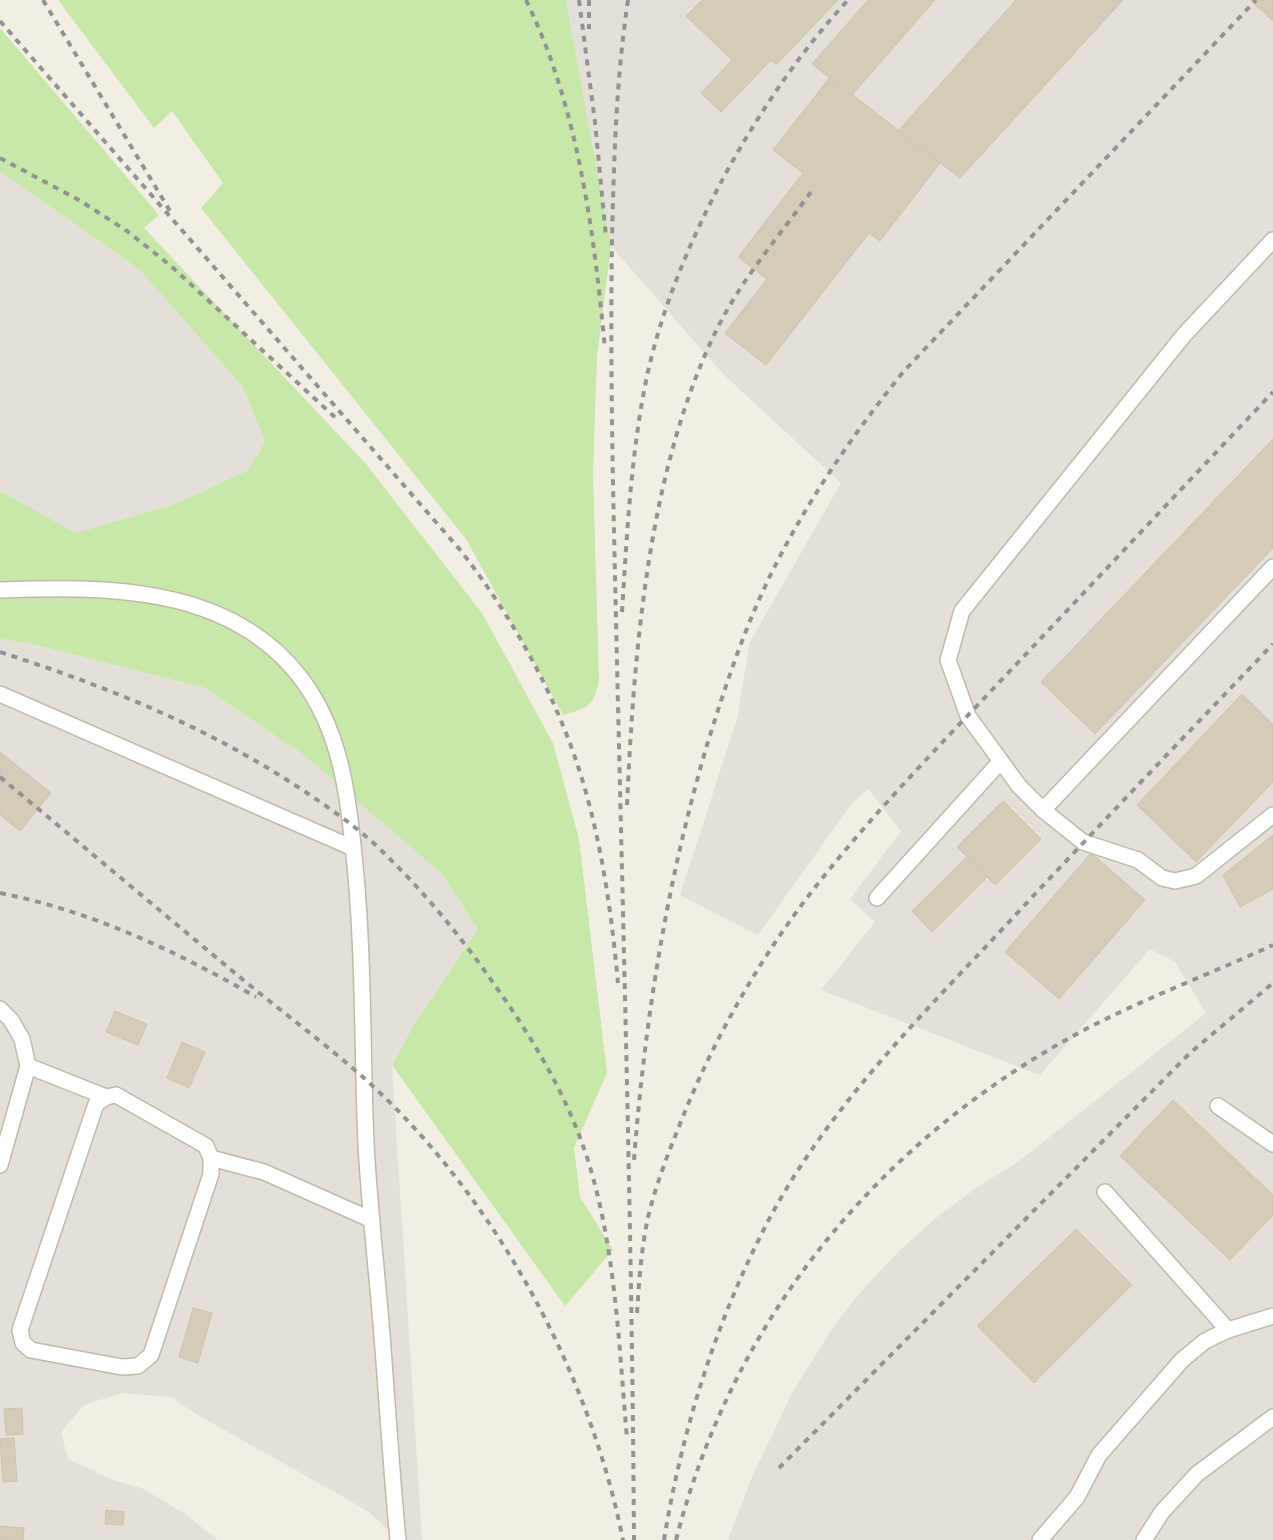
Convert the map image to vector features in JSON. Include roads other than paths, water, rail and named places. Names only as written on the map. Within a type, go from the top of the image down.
[{"type":"lane","points":[[1273,240],[1184,335],[962,611],[948,660],[968,716],[1000,762],[1018,786],[1043,810],[1083,842],[1138,860],[1162,878],[1175,881],[1196,876],[1273,815]]},
{"type":"lane","points":[[1043,810],[1273,567]]},
{"type":"lane","points":[[0,590],[69,588],[149,594],[213,612],[250,630],[278,653],[300,677],[319,707],[333,736],[348,798],[353,848],[362,966],[366,1135],[398,1540]]},
{"type":"lane","points":[[0,694],[353,848]]},
{"type":"lane","points":[[877,898],[1000,762]]},
{"type":"lane","points":[[0,1010],[11,1020],[22,1039],[28,1066],[0,1165]]},
{"type":"lane","points":[[28,1066],[106,1097],[116,1096],[206,1146],[211,1158],[211,1174],[151,1354],[138,1366],[122,1367],[31,1350],[23,1343],[20,1330],[96,1104],[106,1097]]},
{"type":"lane","points":[[1218,1106],[1273,1144]]},
{"type":"lane","points":[[211,1158],[264,1172],[372,1220]]},
{"type":"lane","points":[[1105,1192],[1228,1330]]},
{"type":"lane","points":[[1040,1540],[1077,1496],[1099,1455],[1182,1360],[1205,1341],[1228,1330],[1273,1316]]},
{"type":"lane","points":[[1144,1540],[1162,1512],[1197,1474],[1273,1417]]},
{"type":"railway","points":[[43,0],[170,211]]},
{"type":"railway","points":[[526,0],[544,41],[559,83],[581,170],[589,215],[605,349]]},
{"type":"railway","points":[[579,0],[595,122],[606,237]]},
{"type":"railway","points":[[589,0],[589,29]]},
{"type":"railway","points":[[628,0],[616,120],[611,334],[629,1195],[634,1540]]},
{"type":"railway","points":[[622,612],[630,493],[637,434],[647,376],[660,327],[678,276],[699,226],[753,127],[783,81],[815,38],[848,0]]},
{"type":"railway","points":[[634,1160],[651,1003],[680,847],[707,745],[736,658],[761,595],[785,547],[815,494],[867,419],[904,371],[1256,0]]},
{"type":"railway","points":[[0,21],[461,551],[500,606],[518,635],[549,694],[575,757],[597,837],[606,885],[618,983]]},
{"type":"railway","points":[[0,158],[79,200],[127,231],[171,266],[339,421]]},
{"type":"railway","points":[[627,805],[634,685],[640,624],[660,501],[675,441],[694,383],[717,329],[737,293],[811,192]]},
{"type":"railway","points":[[637,1313],[647,1222],[665,1163],[691,1097],[720,1035],[754,975],[792,917],[836,861],[933,752],[1273,392]]},
{"type":"railway","points":[[664,1540],[679,1462],[689,1424],[700,1386],[727,1311],[759,1239],[807,1156],[835,1117],[896,1043],[1098,827],[1273,644]]},
{"type":"railway","points":[[0,652],[79,679],[154,709],[227,745],[298,787],[365,835],[429,900],[456,933],[509,1005],[537,1049],[550,1071],[582,1142],[599,1200],[606,1233],[619,1336],[627,1438]]},
{"type":"railway","points":[[0,777],[364,1078],[411,1124],[455,1176],[494,1231],[530,1289],[560,1350],[586,1413],[607,1476],[623,1540]]},
{"type":"railway","points":[[0,893],[67,910],[132,934],[195,964],[256,997]]},
{"type":"railway","points":[[676,1540],[701,1461],[733,1387],[772,1316],[818,1251],[871,1190],[930,1135],[994,1085],[1064,1041],[1141,1002],[1273,945]]},
{"type":"railway","points":[[779,1468],[1190,1053],[1273,983]]}]
